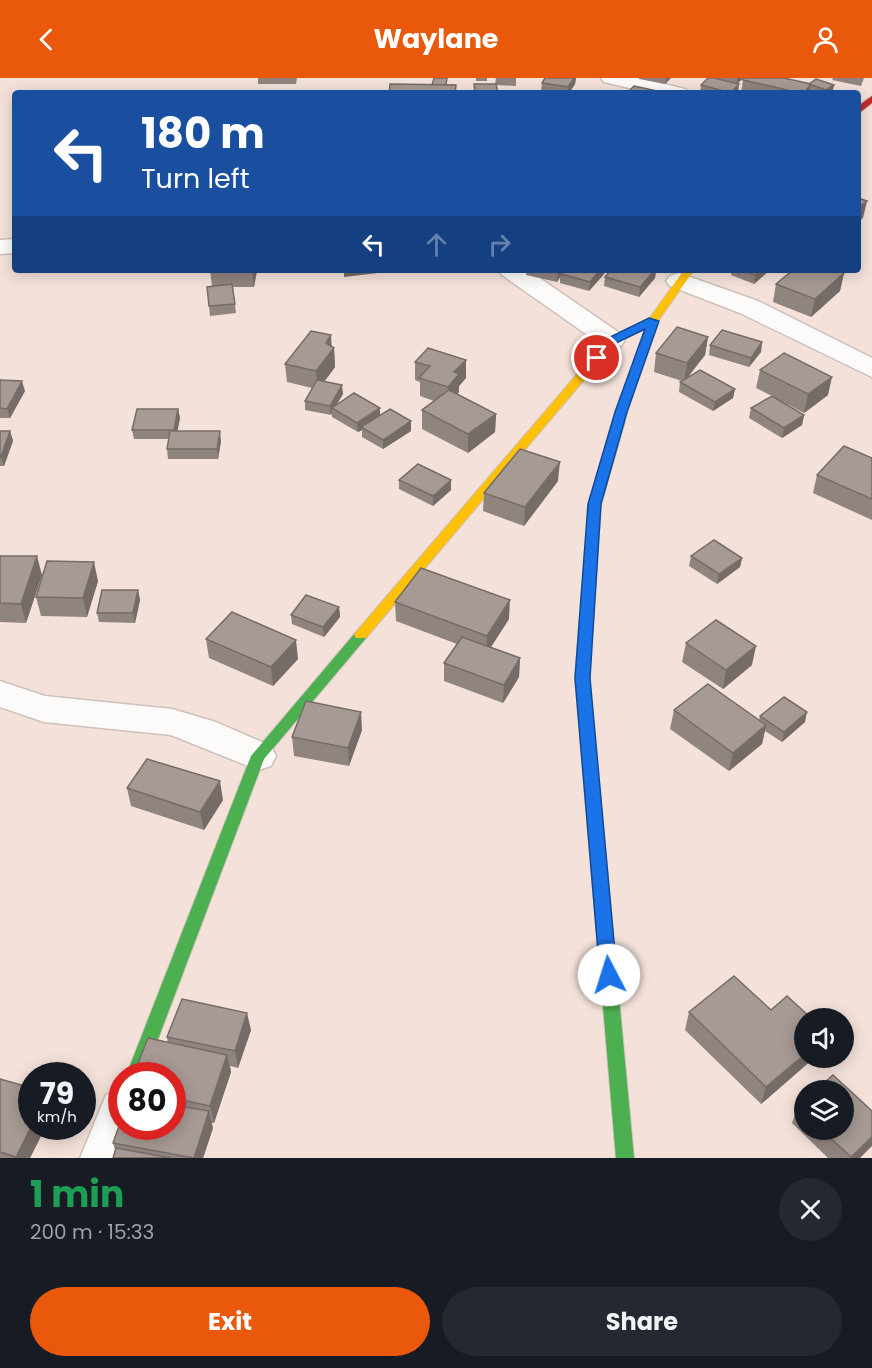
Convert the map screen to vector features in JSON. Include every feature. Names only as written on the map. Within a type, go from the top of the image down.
[{"type":"main road","points":[[625,1158],[582,678],[595,504],[621,412],[653,321],[684,275]]},
{"type":"main road","points":[[140,1062],[258,756],[612,340],[653,321]]},
{"type":"street","points":[[611,78],[665,90]]},
{"type":"street","points":[[515,273],[612,340]]},
{"type":"street","points":[[684,275],[872,369]]},
{"type":"street","points":[[0,694],[44,709],[172,722],[203,732],[258,756]]},
{"type":"street","points":[[103,1158],[110,1140]]},
{"type":"building","points":[[434,78],[447,78],[446,85],[432,85]]},
{"type":"building","points":[[545,78],[574,78],[568,87],[542,83]]},
{"type":"building","points":[[708,78],[739,84],[734,90],[720,90],[701,85]]},
{"type":"building","points":[[744,78],[784,78],[811,84],[806,90],[787,90],[743,80]]},
{"type":"building","points":[[816,79],[834,85],[826,90],[809,84]]},
{"type":"building","points":[[390,84],[456,85],[455,90],[389,90]]},
{"type":"building","points":[[474,84],[496,84],[497,90],[475,90]]},
{"type":"building","points":[[634,86],[652,90],[630,90]]},
{"type":"building","points":[[562,273],[598,273],[590,282]]},
{"type":"building","points":[[608,273],[652,273],[640,287],[605,277]]},
{"type":"building","points":[[789,273],[844,273],[815,299],[776,284]]},
{"type":"building","points":[[232,284],[235,304],[209,306],[207,287]]},
{"type":"building","points":[[677,327],[708,337],[687,363],[656,353]]},
{"type":"building","points":[[722,330],[762,342],[751,358],[710,345]]},
{"type":"building","points":[[311,331],[331,335],[326,343],[334,348],[316,371],[285,364]]},
{"type":"building","points":[[428,348],[466,360],[454,372],[459,374],[448,387],[419,378],[430,366],[415,362]]},
{"type":"building","points":[[784,353],[832,377],[808,394],[760,370]]},
{"type":"building","points":[[700,370],[735,389],[715,402],[680,382]]},
{"type":"building","points":[[0,380],[22,381],[7,409],[0,408]]},
{"type":"building","points":[[317,380],[342,385],[330,406],[305,401]]},
{"type":"building","points":[[449,390],[496,414],[468,434],[422,410]]},
{"type":"building","points":[[354,393],[380,408],[357,423],[332,408]]},
{"type":"building","points":[[772,396],[804,415],[784,428],[751,408]]},
{"type":"building","points":[[137,409],[178,409],[174,430],[132,430]]},
{"type":"building","points":[[390,409],[411,421],[383,440],[361,427]]},
{"type":"building","points":[[0,431],[10,431],[1,457],[0,457]]},
{"type":"building","points":[[170,431],[220,431],[217,449],[167,449]]},
{"type":"building","points":[[844,446],[872,458],[872,499],[817,475]]},
{"type":"building","points":[[520,449],[560,462],[525,507],[484,493]]},
{"type":"building","points":[[418,464],[451,480],[433,496],[399,480]]},
{"type":"building","points":[[714,540],[742,558],[719,574],[691,556]]},
{"type":"building","points":[[0,556],[37,556],[21,604],[0,603]]},
{"type":"building","points":[[47,561],[94,562],[83,598],[36,597]]},
{"type":"building","points":[[421,568],[510,600],[487,636],[395,602]]},
{"type":"building","points":[[102,590],[138,590],[133,613],[97,613]]},
{"type":"building","points":[[306,595],[339,607],[323,627],[291,615]]},
{"type":"building","points":[[232,612],[296,640],[271,667],[206,639]]},
{"type":"building","points":[[716,620],[756,646],[726,670],[686,643]]},
{"type":"building","points":[[462,637],[520,658],[504,685],[444,663]]},
{"type":"building","points":[[708,684],[766,725],[733,753],[674,710]]},
{"type":"building","points":[[784,697],[807,712],[784,732],[760,716]]},
{"type":"building","points":[[306,701],[361,712],[348,748],[292,737]]},
{"type":"building","points":[[147,759],[220,781],[200,812],[127,788]]},
{"type":"building","points":[[734,976],[771,1010],[787,996],[800,1008],[794,1008],[794,1063],[766,1087],[689,1012]]},
{"type":"building","points":[[182,999],[247,1013],[235,1051],[167,1037]]},
{"type":"building","points":[[148,1038],[227,1055],[210,1106],[186,1101],[186,1062],[139,1062]]},
{"type":"building","points":[[833,1075],[838,1080],[827,1080]]},
{"type":"building","points":[[0,1079],[18,1084],[18,1140],[24,1140],[16,1157],[0,1152]]},
{"type":"building","points":[[854,1094],[872,1111],[872,1137],[851,1157],[833,1140],[854,1140]]},
{"type":"building","points":[[186,1107],[209,1111],[194,1158],[113,1143],[114,1140],[186,1140]]},
{"type":"building","points":[[116,1148],[171,1158],[113,1158]]},
{"type":"traffic: fast","points":[[619,421],[595,504],[582,678],[625,1158]]},
{"type":"traffic: fast","points":[[140,1062],[258,756],[361,635]]},
{"type":"traffic: slow","points":[[619,421],[653,321],[687,273]]},
{"type":"traffic: slow","points":[[361,635],[612,340],[653,321]]},
{"type":"traffic: jam","points":[[861,108],[872,99]]},
{"type":"route","points":[[597,358],[612,340],[653,321],[621,412],[595,504],[582,678],[609,975]]}]
